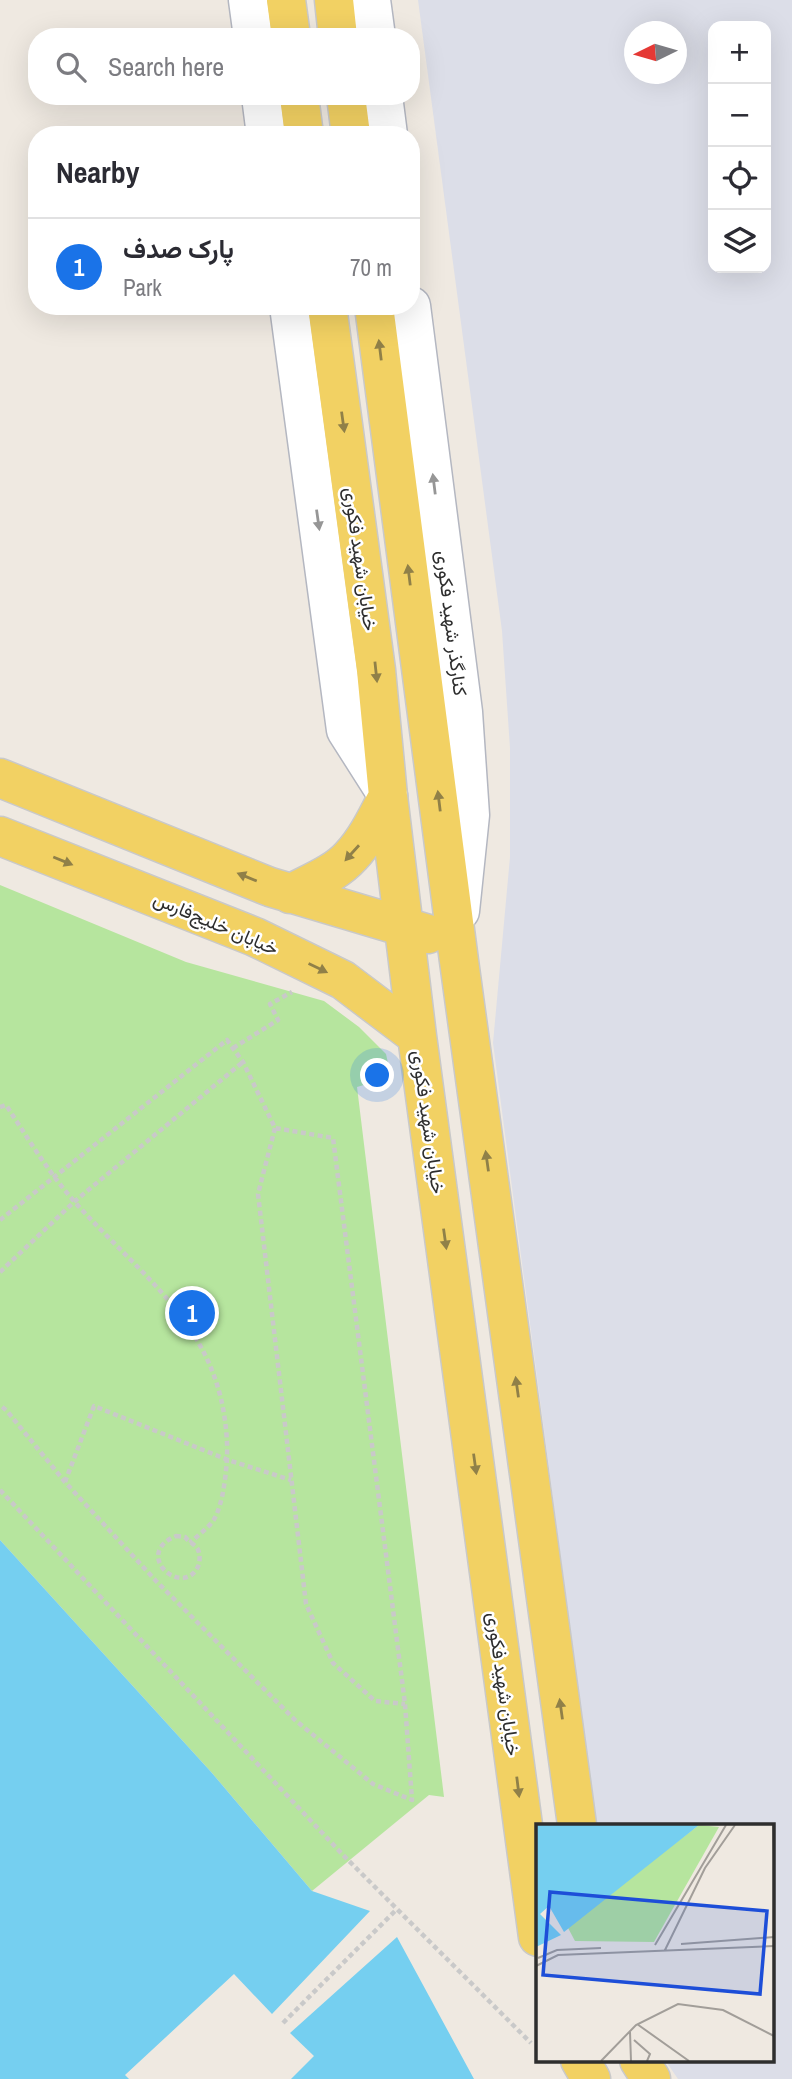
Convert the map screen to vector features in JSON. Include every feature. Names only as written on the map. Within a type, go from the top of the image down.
[{"type":"main road","points":[[286,0],[290,28]]},
{"type":"main road","points":[[334,0],[337,28]]},
{"type":"main road","points":[[300,105],[303,126]]},
{"type":"main road","points":[[347,105],[350,126]]},
{"type":"main road","name":"خیابان شهید فکوری","points":[[328,315],[376,670],[388,796],[418,1036],[536,1922]]},
{"type":"main road","points":[[375,315],[577,1824]]},
{"type":"main road","points":[[0,778],[290,894],[457,941]]},
{"type":"main road","points":[[290,894],[328,874],[349,858],[369,832],[388,796]]},
{"type":"main road","name":"خیابان خلیج‌فارس","points":[[0,836],[255,937],[343,980],[418,1036]]},
{"type":"main road","points":[[581,2062],[591,2079]]},
{"type":"main road","points":[[640,2062],[651,2079]]},
{"type":"street","points":[[248,0],[252,28]]},
{"type":"street","points":[[371,0],[375,28]]},
{"type":"street","points":[[262,105],[265,126]]},
{"type":"street","points":[[384,105],[387,126]]},
{"type":"street","points":[[290,315],[346,730],[388,796]]},
{"type":"street","name":"کنارگذر شهید فکوری","points":[[412,315],[463,712],[470,815],[457,941]]},
{"type":"path","points":[[233,1048],[278,1020],[270,1004],[302,986]]},
{"type":"path","points":[[0,1220],[227,1040],[243,1062],[275,1128],[258,1194],[306,1604],[333,1663],[375,1701],[405,1704]]},
{"type":"path","points":[[0,1272],[75,1201],[243,1062]]},
{"type":"path","points":[[0,1107],[6,1105],[53,1177],[173,1303],[199,1340],[218,1382],[226,1427],[228,1460],[214,1520],[190,1543]]},
{"type":"path","points":[[0,1405],[65,1482],[156,1581],[295,1720],[373,1784],[412,1800],[405,1704],[333,1138],[275,1128]]},
{"type":"path","points":[[65,1482],[94,1406],[228,1460],[291,1480]]},
{"type":"path","points":[[0,1490],[396,1910],[531,2043]]},
{"type":"path","points":[[176,1536],[186,1537],[199,1549],[198,1567],[191,1574],[183,1578],[173,1577],[165,1572],[158,1556],[161,1546],[167,1540],[176,1536]]},
{"type":"path","points":[[156,1581],[165,1572]]},
{"type":"path","points":[[283,2023],[396,1910]]},
{"type":"shaded area","points":[[418,0],[792,0],[792,2079],[678,2079],[666,2062],[774,2062],[774,1824],[596,1824],[493,1043],[510,857],[510,748],[502,631]]},
{"type":"green space","points":[[0,885],[186,962],[324,1001],[359,1027],[386,1054],[391,1077],[357,1087],[444,1797],[429,1795],[312,1891],[212,1773],[0,1540]]},
{"type":"water","points":[[0,1540],[212,1773],[312,1891],[370,1911],[272,2014],[234,1974],[125,2075],[129,2079],[0,2079]]},
{"type":"water","points":[[397,1937],[474,2079],[291,2079],[314,2056],[290,2033]]},
{"type":"place","name":"پارک صدف","points":[[192,1313]]}]
